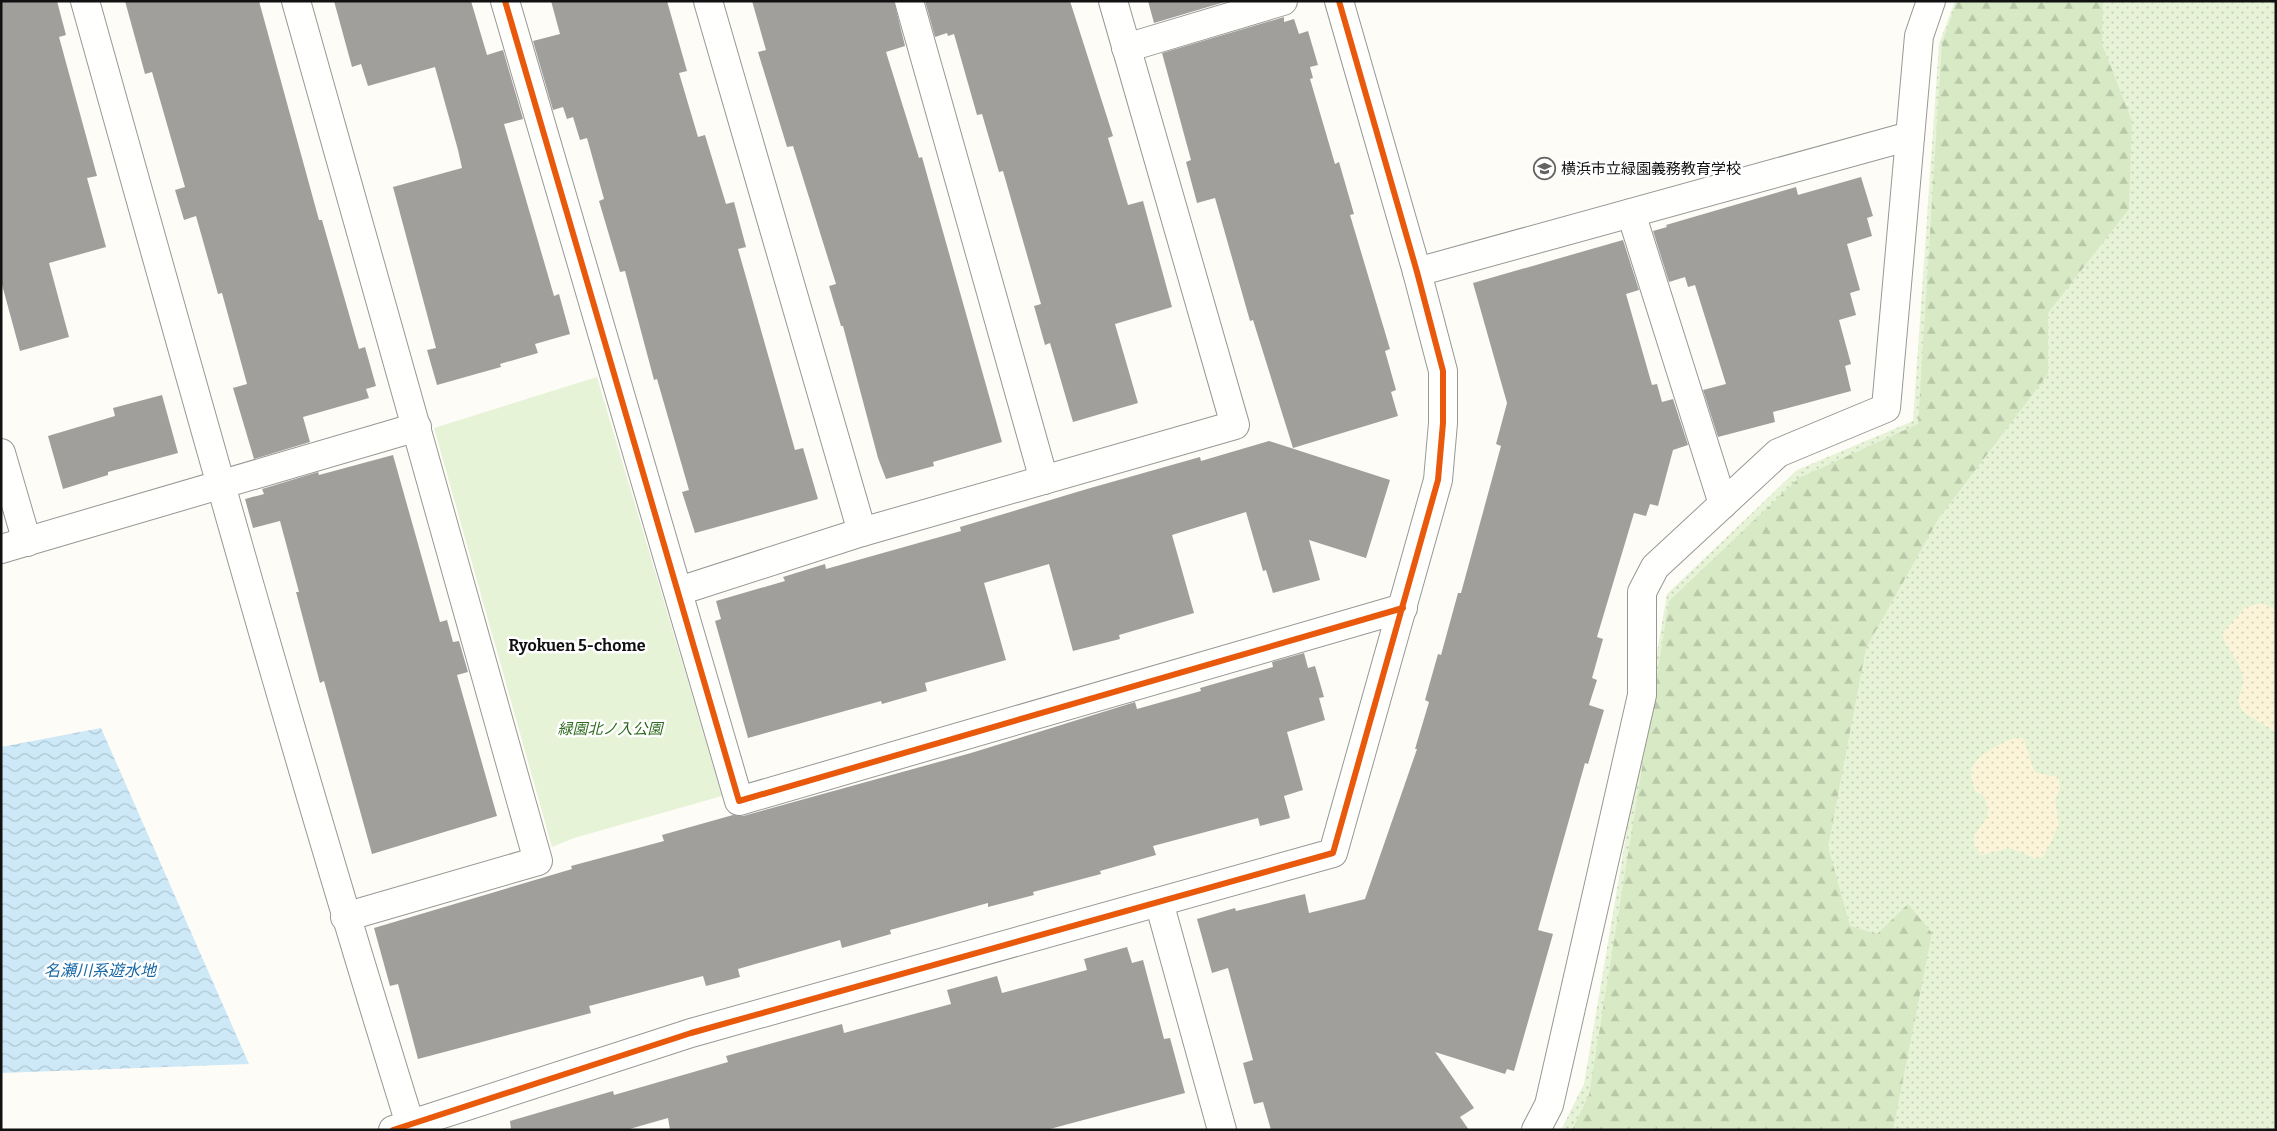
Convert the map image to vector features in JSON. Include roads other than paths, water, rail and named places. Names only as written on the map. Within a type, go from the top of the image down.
[{"type":"street","points":[[85,1],[345,917],[402,1127],[691,1033],[1333,853],[1438,480],[1443,423],[1443,371],[1418,272],[1339,1]]},
{"type":"street","points":[[296,1],[538,861],[345,917]]},
{"type":"street","points":[[505,1],[739,801],[1403,608]]},
{"type":"street","points":[[708,1],[862,532]]},
{"type":"street","points":[[909,1],[1044,480]]},
{"type":"street","points":[[679,591],[862,532],[1235,425],[1113,1]]},
{"type":"street","points":[[1126,48],[1283,1]]},
{"type":"street","points":[[1536,1130],[1549,1105],[1642,695],[1642,592],[1655,567],[1778,453],[1886,408],[1920,36],[1931,1]]},
{"type":"street","points":[[1418,272],[1910,136]]},
{"type":"street","points":[[1631,213],[1723,504]]},
{"type":"street","points":[[1,550],[417,427]]},
{"type":"street","points":[[1,453],[27,542]]},
{"type":"street","points":[[1159,902],[1221,1129]]},
{"type":"water","name":"名瀬川系遊水地","points":[[101,728],[249,1064],[1,1073],[1,747]]},
{"type":"place","name":"横浜市立緑園義務教育学校","points":[[1545,169]]},
{"type":"district","name":"Ryokuen 5-chome","points":[[577,645]]},
{"type":"park label","name":"緑園北ノ入公園","points":[[610,729]]}]
